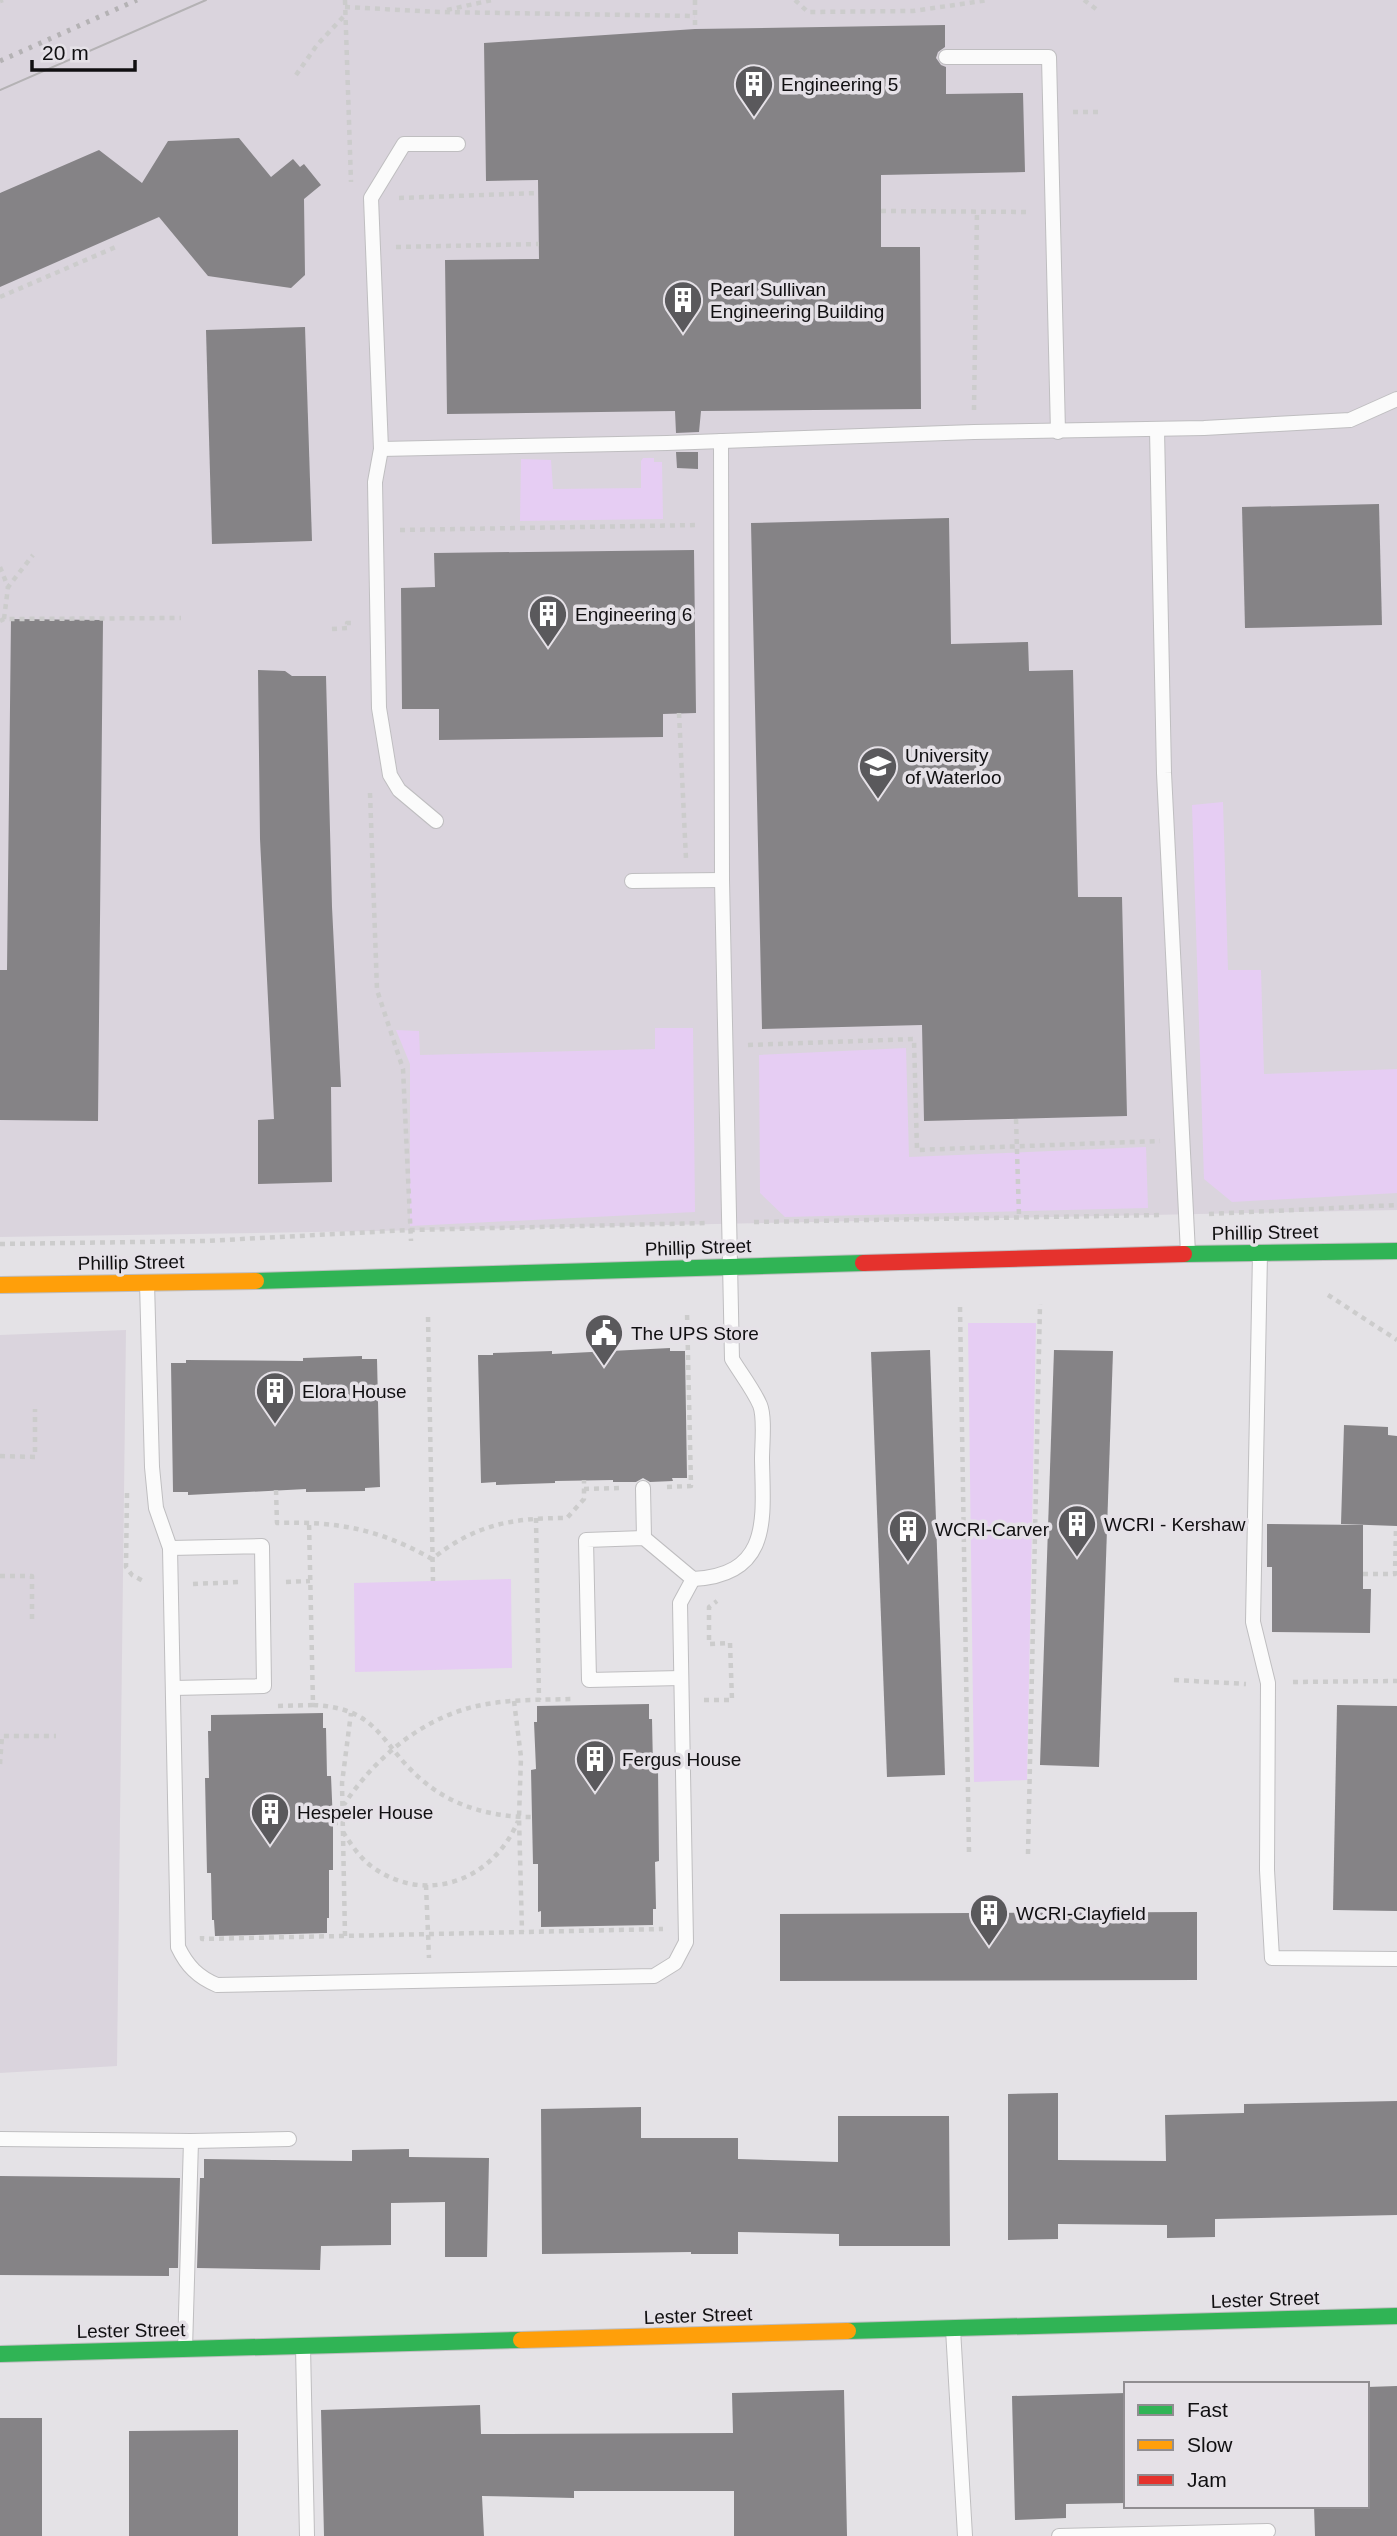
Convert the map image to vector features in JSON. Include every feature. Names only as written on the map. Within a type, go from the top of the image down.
[{"type":"street","name":"Phillip Street","points":[[0,1286],[1188,1254],[1397,1251]]},
{"type":"street","name":"Lester Street","points":[[0,2354],[1397,2316]]},
{"type":"lane","points":[[946,57],[1049,57],[1058,432]]},
{"type":"lane","points":[[436,821],[399,789],[390,775],[379,708],[375,482],[381,449],[371,198],[404,144],[458,144]]},
{"type":"lane","points":[[381,449],[974,432],[1058,432],[1350,420],[1397,399]]},
{"type":"lane","points":[[1157,429],[1164,774],[1188,1254]]},
{"type":"lane","points":[[681,1678],[589,1680],[586,1540],[644,1538],[693,1579],[715,1578],[734,1569],[750,1555],[761,1535],[761,1407],[732,1359],[722,880],[721,441]]},
{"type":"lane","points":[[632,881],[722,880]]},
{"type":"lane","points":[[1260,1253],[1253,1622],[1268,1683],[1267,1870],[1272,1958],[1397,1959]]},
{"type":"lane","points":[[147,1283],[152,1467],[156,1508],[170,1548],[178,1947],[193,1971],[217,1985],[654,1976],[675,1964],[686,1942],[680,1603],[693,1579]]},
{"type":"lane","points":[[643,1488],[644,1538]]},
{"type":"lane","points":[[170,1548],[262,1546],[264,1686],[173,1688]]},
{"type":"lane","points":[[0,2139],[191,2141],[289,2138]]},
{"type":"lane","points":[[186,2350],[191,2141]]},
{"type":"lane","points":[[953,2329],[965,2536]]},
{"type":"lane","points":[[303,2347],[307,2536]]},
{"type":"lane","points":[[1059,2536],[1268,2530]]},
{"type":"path","points":[[296,75],[344,16],[345,0]]},
{"type":"path","points":[[439,12],[492,0]]},
{"type":"path","points":[[695,0],[695,29]]},
{"type":"path","points":[[794,0],[808,12],[913,11],[989,0]]},
{"type":"path","points":[[1084,0],[1097,9]]},
{"type":"path","points":[[345,7],[439,12],[695,16]]},
{"type":"path","points":[[371,198],[538,193]]},
{"type":"path","points":[[881,211],[1054,212]]},
{"type":"path","points":[[974,432],[977,211]]},
{"type":"path","points":[[373,247],[539,244]]},
{"type":"path","points":[[0,297],[118,246]]},
{"type":"path","points":[[377,531],[721,524]]},
{"type":"path","points":[[33,555],[8,587],[2,620],[181,618]]},
{"type":"path","points":[[0,567],[8,587]]},
{"type":"path","points":[[332,629],[348,628],[347,623]]},
{"type":"path","points":[[679,713],[687,880]]},
{"type":"path","points":[[724,1046],[914,1039],[917,1150],[1143,1142]]},
{"type":"path","points":[[1016,1119],[1021,1259]]},
{"type":"path","points":[[0,1244],[205,1241],[410,1230],[729,1222],[1187,1215],[1397,1205]]},
{"type":"path","points":[[1328,1295],[1397,1340]]},
{"type":"path","points":[[1028,1854],[1041,1304]]},
{"type":"path","points":[[960,1307],[969,1852]]},
{"type":"path","points":[[687,1312],[690,1479]]},
{"type":"path","points":[[428,1317],[433,1581]]},
{"type":"path","points":[[0,1456],[35,1457],[35,1409]]},
{"type":"path","points":[[432,1559],[470,1533],[513,1520],[567,1518],[584,1499],[584,1480]]},
{"type":"path","points":[[276,1490],[277,1523],[309,1522],[366,1530],[411,1547],[432,1559]]},
{"type":"path","points":[[536,1518],[539,1700]]},
{"type":"path","points":[[309,1522],[313,1705]]},
{"type":"path","points":[[1363,1574],[1395,1574],[1396,1526]]},
{"type":"path","points":[[0,1576],[32,1576],[32,1620]]},
{"type":"path","points":[[276,1582],[310,1581]]},
{"type":"path","points":[[189,1584],[245,1582]]},
{"type":"path","points":[[1352,1680],[1397,1681]]},
{"type":"path","points":[[343,1807],[357,1785],[394,1747],[421,1728],[484,1704],[514,1700],[521,1758],[519,1817],[522,1932]]},
{"type":"path","points":[[274,1706],[326,1706],[351,1713],[368,1721],[422,1780],[457,1803],[498,1815],[532,1817]]},
{"type":"path","points":[[345,1936],[343,1759],[351,1713]]},
{"type":"path","points":[[0,1764],[2,1736],[56,1736]]},
{"type":"path","points":[[343,1832],[355,1850],[386,1876],[405,1883],[447,1884],[485,1867],[511,1836],[519,1817]]},
{"type":"path","points":[[332,1823],[343,1823]]},
{"type":"path","points":[[426,1885],[429,1966]]},
{"type":"path","points":[[202,1925],[202,1939],[666,1929]]},
{"type":"shaded area","name":"University of Waterloo","points":[[0,0],[1397,0],[1397,1210],[0,1237]]},
{"type":"shaded area","points":[[643,458],[654,458],[654,462],[662,462],[663,519],[520,521],[521,459],[551,460],[553,489],[641,488]]},
{"type":"shaded area","points":[[1223,802],[1228,970],[1261,970],[1264,1074],[1397,1069],[1397,1193],[1232,1202],[1204,1179],[1192,805]]},
{"type":"shaded area","points":[[655,1028],[693,1028],[695,1212],[410,1226],[410,1064],[396,1030],[419,1031],[420,1055],[655,1049]]},
{"type":"shaded area","points":[[906,1048],[909,1157],[1146,1147],[1148,1208],[785,1217],[760,1193],[759,1055]]},
{"type":"shaded area","points":[[968,1323],[1036,1323],[1027,1780],[974,1782]]},
{"type":"shaded area","points":[[126,1330],[117,2066],[0,2073],[0,1335]]},
{"type":"shaded area","points":[[511,1579],[512,1668],[355,1672],[354,1583]]},
{"type":"building","points":[[945,25],[945,47],[938,52],[936,58],[946,67],[946,94],[1023,93],[1025,172],[881,175],[881,247],[920,247],[921,409],[701,411],[699,432],[676,433],[675,411],[447,414],[445,260],[539,259],[538,180],[486,181],[484,43],[695,29]]},
{"type":"building","points":[[239,138],[271,177],[293,159],[300,167],[304,164],[321,185],[304,199],[305,275],[291,288],[208,276],[159,217],[0,287],[0,193],[99,150],[142,183],[168,141]]},
{"type":"building","points":[[305,327],[312,541],[212,544],[206,330]]},
{"type":"building","points":[[676,452],[698,452],[698,469],[677,468]]},
{"type":"building","points":[[1379,504],[1382,625],[1245,628],[1242,507]]},
{"type":"building","points":[[949,518],[951,644],[1028,642],[1029,671],[1073,670],[1078,897],[1122,897],[1127,1116],[924,1121],[922,1025],[762,1029],[751,523]]},
{"type":"building","name":"Engineering 6","points":[[694,550],[696,713],[663,714],[663,737],[439,740],[439,709],[402,709],[401,588],[435,587],[434,553]]},
{"type":"building","points":[[11,619],[103,620],[98,1121],[0,1120],[0,970],[7,970]]},
{"type":"building","points":[[258,670],[285,671],[292,676],[326,676],[332,907],[341,1087],[331,1087],[332,1182],[258,1184],[258,1120],[274,1119],[260,839]]},
{"type":"building","points":[[670,1348],[670,1351],[685,1351],[687,1478],[650,1482],[643,1478],[636,1482],[613,1480],[496,1485],[496,1482],[481,1483],[478,1355]]},
{"type":"building","name":"WCRI-Carver","points":[[930,1350],[945,1775],[887,1777],[871,1352]]},
{"type":"building","name":"WCRI - Kershaw","points":[[1054,1350],[1113,1351],[1099,1767],[1040,1765]]},
{"type":"building","name":"Elora House","points":[[362,1356],[362,1359],[377,1359],[380,1487],[365,1488],[365,1491],[306,1492],[306,1489],[188,1495],[188,1492],[173,1492],[171,1363],[186,1363],[186,1360],[303,1361],[303,1358]]},
{"type":"building","points":[[1344,1425],[1388,1427],[1388,1435],[1397,1436],[1397,1526],[1341,1524]]},
{"type":"building","points":[[1267,1524],[1363,1525],[1363,1589],[1371,1589],[1370,1633],[1272,1632],[1272,1567],[1267,1567]]},
{"type":"building","name":"Fergus House","points":[[649,1704],[653,1767],[658,1767],[659,1861],[655,1862],[656,1909],[653,1909],[653,1925],[541,1927],[541,1911],[538,1912],[538,1864],[533,1864],[531,1770],[536,1769],[534,1722],[537,1722],[537,1706]]},
{"type":"building","points":[[1337,1705],[1397,1706],[1397,1911],[1333,1910]]},
{"type":"building","name":"Hespeler House","points":[[323,1713],[327,1776],[331,1776],[333,1823],[333,1870],[329,1870],[327,1933],[215,1936],[211,1873],[207,1873],[205,1778],[209,1778],[208,1731],[211,1731],[211,1715]]},
{"type":"building","name":"WCRI-Clayfield","points":[[1197,1912],[1197,1980],[780,1981],[780,1914]]},
{"type":"building","points":[[1058,2093],[1058,2160],[1166,2161],[1165,2115],[1244,2113],[1244,2104],[1397,2101],[1397,2215],[1215,2219],[1215,2237],[1167,2238],[1167,2225],[1058,2224],[1058,2239],[1008,2240],[1008,2094]]},
{"type":"building","points":[[641,2107],[641,2138],[738,2138],[738,2159],[838,2162],[838,2116],[949,2116],[950,2246],[839,2246],[839,2234],[738,2232],[738,2254],[542,2254],[541,2109]]},
{"type":"building","points":[[409,2149],[409,2157],[489,2158],[487,2257],[445,2257],[445,2202],[391,2203],[391,2245],[321,2246],[320,2270],[197,2268],[200,2178],[204,2178],[204,2159],[352,2161],[352,2150]]},
{"type":"building","points":[[0,2176],[180,2178],[178,2268],[169,2268],[169,2276],[0,2275]]},
{"type":"building","points":[[1397,2386],[1397,2536],[1315,2536],[1314,2508],[1369,2508],[1369,2387]]},
{"type":"building","points":[[844,2390],[847,2536],[734,2536],[734,2491],[574,2491],[574,2498],[482,2496],[484,2536],[324,2536],[321,2410],[480,2405],[481,2434],[733,2433],[732,2393]]},
{"type":"building","points":[[1124,2393],[1124,2503],[1066,2504],[1066,2518],[1015,2520],[1012,2396]]},
{"type":"building","points":[[0,2418],[42,2418],[42,2536],[0,2536]]},
{"type":"building","points":[[238,2430],[238,2536],[129,2536],[129,2431]]},
{"type":"tram line","points":[[0,90],[206,0]]},
{"type":"railway","points":[[0,61],[137,0]]},
{"type":"traffic: fast","points":[[1184,1254],[1397,1251]]},
{"type":"traffic: fast","points":[[256,1281],[863,1263]]},
{"type":"traffic: fast","points":[[848,2331],[1397,2316]]},
{"type":"traffic: fast","points":[[0,2354],[521,2340]]},
{"type":"traffic: slow","points":[[0,1285],[256,1281]]},
{"type":"traffic: slow","points":[[521,2340],[848,2331]]},
{"type":"traffic: jam","points":[[863,1263],[1184,1254]]},
{"type":"place","name":"Engineering 5","points":[[754,118]]},
{"type":"place","name":"Pearl Sullivan Engineering Building","points":[[683,334]]},
{"type":"place","name":"Engineering 6","points":[[548,648]]},
{"type":"place","name":"University of Waterloo","points":[[878,800]]},
{"type":"place","name":"The UPS Store","points":[[604,1367]]},
{"type":"place","name":"Elora House","points":[[275,1425]]},
{"type":"place","name":"WCRI - Kershaw","points":[[1077,1558]]},
{"type":"place","name":"WCRI-Carver","points":[[908,1563]]},
{"type":"place","name":"Fergus House","points":[[595,1793]]},
{"type":"place","name":"Hespeler House","points":[[270,1846]]},
{"type":"place","name":"WCRI-Clayfield","points":[[989,1947]]}]
